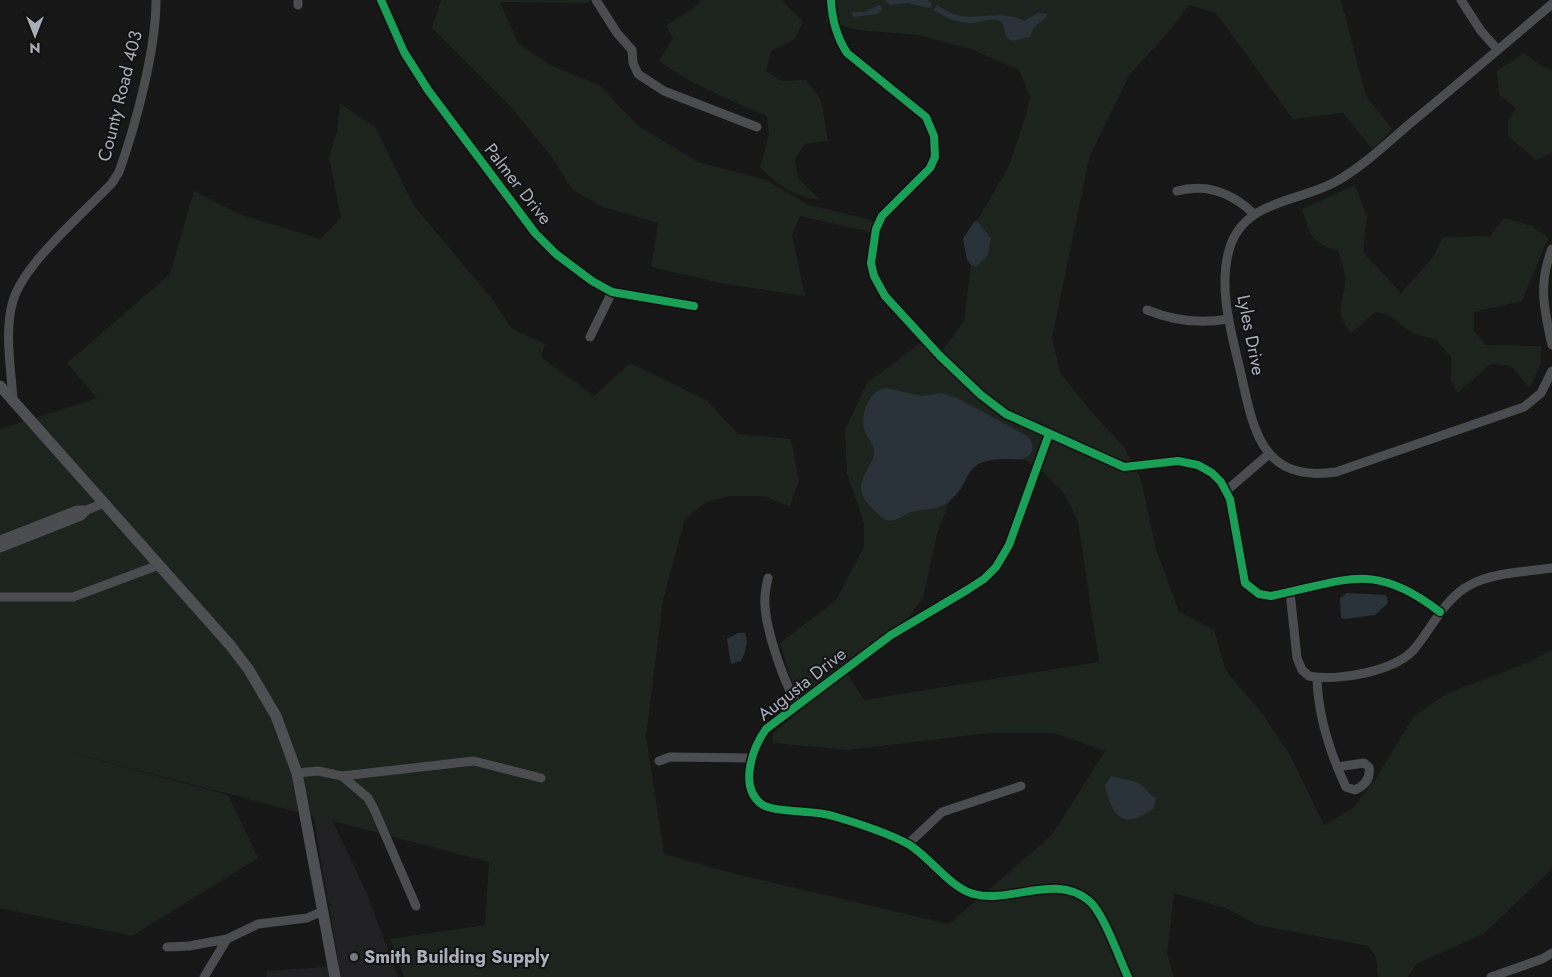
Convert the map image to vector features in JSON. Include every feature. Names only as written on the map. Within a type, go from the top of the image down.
[{"type":"main road","points":[[0,386],[230,644],[249,670],[276,716],[297,774],[335,977]]},
{"type":"street","name":"County Road 403","points":[[13,400],[10,314],[13,299],[19,286],[40,258],[112,183],[119,172],[144,82],[156,16],[156,0]]},
{"type":"street","name":"Palmer Drive","points":[[381,0],[412,67],[535,233],[556,254],[592,281],[612,292],[694,306]]},
{"type":"street","points":[[596,0],[617,33],[632,50],[633,63],[638,74],[664,91],[757,127]]},
{"type":"street","points":[[831,0],[833,23],[839,40],[847,53],[926,117],[934,136],[934,157],[930,168],[882,216],[876,228],[871,263],[879,286],[897,311],[981,396],[1006,414],[1124,467],[1173,461],[1198,465],[1221,482],[1230,499],[1245,583],[1252,590],[1264,595],[1290,592],[1347,579],[1377,579],[1410,590],[1440,612]]},
{"type":"street","points":[[1461,0],[1481,31],[1498,50]]},
{"type":"street","name":"Lyles Drive","points":[[1552,4],[1354,171],[1313,192],[1254,214],[1243,225],[1230,246],[1226,288],[1228,319],[1252,420],[1259,440],[1269,454],[1282,466],[1308,475],[1336,472],[1524,407],[1542,393],[1552,371]]},
{"type":"street","points":[[1177,191],[1189,188],[1210,189],[1234,198],[1254,214]]},
{"type":"street","points":[[1552,249],[1544,271],[1542,296],[1552,345]]},
{"type":"street","points":[[590,337],[612,292]]},
{"type":"street","points":[[1147,310],[1186,321],[1204,322],[1228,319]]},
{"type":"street","name":"Augusta Drive","points":[[1049,434],[1009,545],[996,567],[967,590],[891,636],[766,729],[760,738],[753,758],[749,778],[750,787],[759,802],[768,808],[812,810],[832,815],[908,844],[972,894],[987,897],[1059,889],[1088,900],[1098,910],[1128,977]]},
{"type":"street","points":[[1226,491],[1269,454]]},
{"type":"street","points":[[0,540],[77,510],[87,510],[104,503]]},
{"type":"street","points":[[0,548],[81,516],[87,510]]},
{"type":"street","points":[[0,597],[73,597],[159,565]]},
{"type":"street","points":[[1290,592],[1298,664],[1305,674],[1317,678],[1368,672],[1406,658],[1415,649],[1440,612],[1458,593],[1485,579],[1552,568]]},
{"type":"street","points":[[768,578],[764,597],[766,618],[790,694],[798,705]]},
{"type":"street","points":[[1317,678],[1319,707],[1338,767]]},
{"type":"street","points":[[659,761],[670,757],[753,758]]},
{"type":"street","points":[[297,774],[318,771],[342,776],[474,761],[541,778]]},
{"type":"street","points":[[342,776],[368,798],[416,906]]},
{"type":"street","points":[[908,844],[942,812],[1021,786]]},
{"type":"street","points":[[167,947],[189,946],[227,939],[258,924],[307,918],[324,911]]},
{"type":"street","points":[[204,977],[227,939]]},
{"type":"street","points":[[1491,977],[1542,959],[1552,953]]},
{"type":"shaded area","points":[[441,0],[593,0],[586,3],[500,2],[518,43],[552,66],[599,85],[638,126],[698,162],[766,180],[809,205],[871,220],[883,227],[876,258],[877,268],[882,280],[905,313],[943,350],[964,321],[971,265],[967,259],[963,239],[974,222],[977,221],[1009,166],[1030,97],[1019,70],[973,50],[919,35],[858,30],[826,22],[827,0],[1341,0],[1366,96],[1393,130],[1372,149],[1343,113],[1293,119],[1216,13],[1189,5],[1172,28],[1130,74],[1090,155],[1052,338],[1060,372],[1088,408],[1124,447],[1141,479],[1156,549],[1179,612],[1214,630],[1226,671],[1261,712],[1290,755],[1324,825],[1353,808],[1376,778],[1414,716],[1448,693],[1529,662],[1552,650],[1552,869],[1483,934],[1416,964],[1408,977],[1378,977],[1376,957],[1368,946],[1258,925],[1228,909],[1174,893],[1167,954],[1174,977],[404,977],[390,939],[485,925],[489,862],[57,749],[228,795],[258,858],[132,936],[0,908],[0,429],[97,398],[67,363],[170,274],[194,191],[239,214],[320,239],[341,218],[329,157],[337,132],[340,104],[375,127],[414,206],[493,300],[511,328],[545,344],[541,357],[594,396],[630,363],[706,400],[738,434],[791,439],[799,480],[790,507],[764,496],[729,496],[705,503],[685,519],[663,600],[646,736],[664,854],[736,874],[949,924],[1052,835],[1105,751],[1054,733],[989,733],[848,750],[773,743],[773,733],[801,710],[780,643],[836,600],[864,547],[864,523],[847,473],[845,430],[867,383],[920,343],[880,298],[867,266],[870,232],[800,216],[792,235],[805,296],[725,284],[651,267],[658,223],[603,207],[572,189],[551,156],[511,107],[432,28]],"holes":[[[1023,459],[1043,472],[1063,492],[1078,521],[1099,662],[864,700],[842,665],[908,618],[923,598],[937,534],[949,502],[960,488],[967,474],[983,461]]]},
{"type":"shaded area","points":[[701,0],[781,0],[803,21],[795,39],[771,51],[766,71],[782,81],[806,80],[821,100],[828,141],[805,144],[795,159],[798,178],[819,199],[794,193],[760,168],[769,134],[767,116],[698,85],[659,61],[673,38],[666,26],[695,7]]},
{"type":"shaded area","points":[[885,0],[928,0],[933,5],[929,8],[907,3],[890,5]]},
{"type":"shaded area","points":[[879,5],[883,8],[878,14],[853,17],[852,12],[864,12]]},
{"type":"shaded area","points":[[937,5],[952,13],[970,17],[1002,15],[1024,21],[1038,13],[1047,14],[1046,18],[1034,27],[1030,37],[1012,41],[1007,38],[1002,22],[998,20],[975,23],[956,21],[933,10]]},
{"type":"shaded area","points":[[1524,53],[1540,65],[1552,70],[1552,153],[1536,160],[1508,136],[1508,121],[1516,108],[1499,95],[1497,71]]},
{"type":"shaded area","points":[[1355,185],[1367,217],[1363,252],[1401,293],[1433,257],[1443,237],[1490,236],[1504,218],[1532,226],[1548,238],[1522,301],[1474,312],[1474,330],[1485,345],[1541,346],[1541,363],[1530,388],[1511,366],[1491,364],[1457,393],[1451,380],[1451,357],[1436,340],[1413,333],[1388,315],[1376,312],[1351,333],[1340,312],[1345,278],[1338,251],[1329,248],[1313,237],[1307,226],[1302,209]]},
{"type":"shaded area","points":[[977,221],[991,238],[988,255],[977,266],[971,265],[967,259],[963,239],[974,222]]},
{"type":"shaded area","points":[[887,388],[921,396],[941,393],[957,398],[1027,436],[1032,445],[1032,452],[1023,459],[992,460],[981,463],[974,467],[957,494],[944,505],[912,512],[894,520],[887,520],[872,508],[864,499],[861,491],[864,476],[874,456],[872,444],[864,429],[865,409],[875,393]]},
{"type":"shaded area","points":[[1347,593],[1386,595],[1388,603],[1375,615],[1345,619],[1341,618],[1340,598]]},
{"type":"shaded area","points":[[738,633],[745,633],[746,647],[741,661],[731,664],[727,639]]},
{"type":"shaded area","points":[[1111,776],[1141,784],[1156,798],[1154,808],[1135,819],[1121,817],[1111,805],[1105,785]]},
{"type":"shaded area","points":[[325,806],[366,891],[398,977],[266,977],[267,971],[339,966],[312,807]]},
{"type":"cycle path","points":[[381,0],[404,52],[428,90],[535,233],[556,254],[592,281],[612,292],[694,306]]},
{"type":"cycle path","points":[[831,0],[835,28],[847,53],[926,117],[934,136],[935,157],[930,168],[882,216],[876,229],[871,263],[874,276],[885,296],[940,356],[981,395],[1006,414],[1124,467],[1178,461],[1198,465],[1212,473],[1221,482],[1230,499],[1245,583],[1259,594],[1271,596],[1340,581],[1358,579],[1377,580],[1396,585],[1417,596],[1440,612]]},
{"type":"cycle path","points":[[1049,434],[1009,545],[996,567],[984,579],[891,635],[766,729],[757,746],[750,766],[750,786],[760,803],[774,809],[825,814],[871,828],[908,844],[916,849],[948,879],[965,891],[974,894],[988,896],[1047,889],[1075,892],[1088,900],[1099,914],[1128,977]]},
{"type":"place","name":"Smith Building Supply","points":[[354,957]]}]
